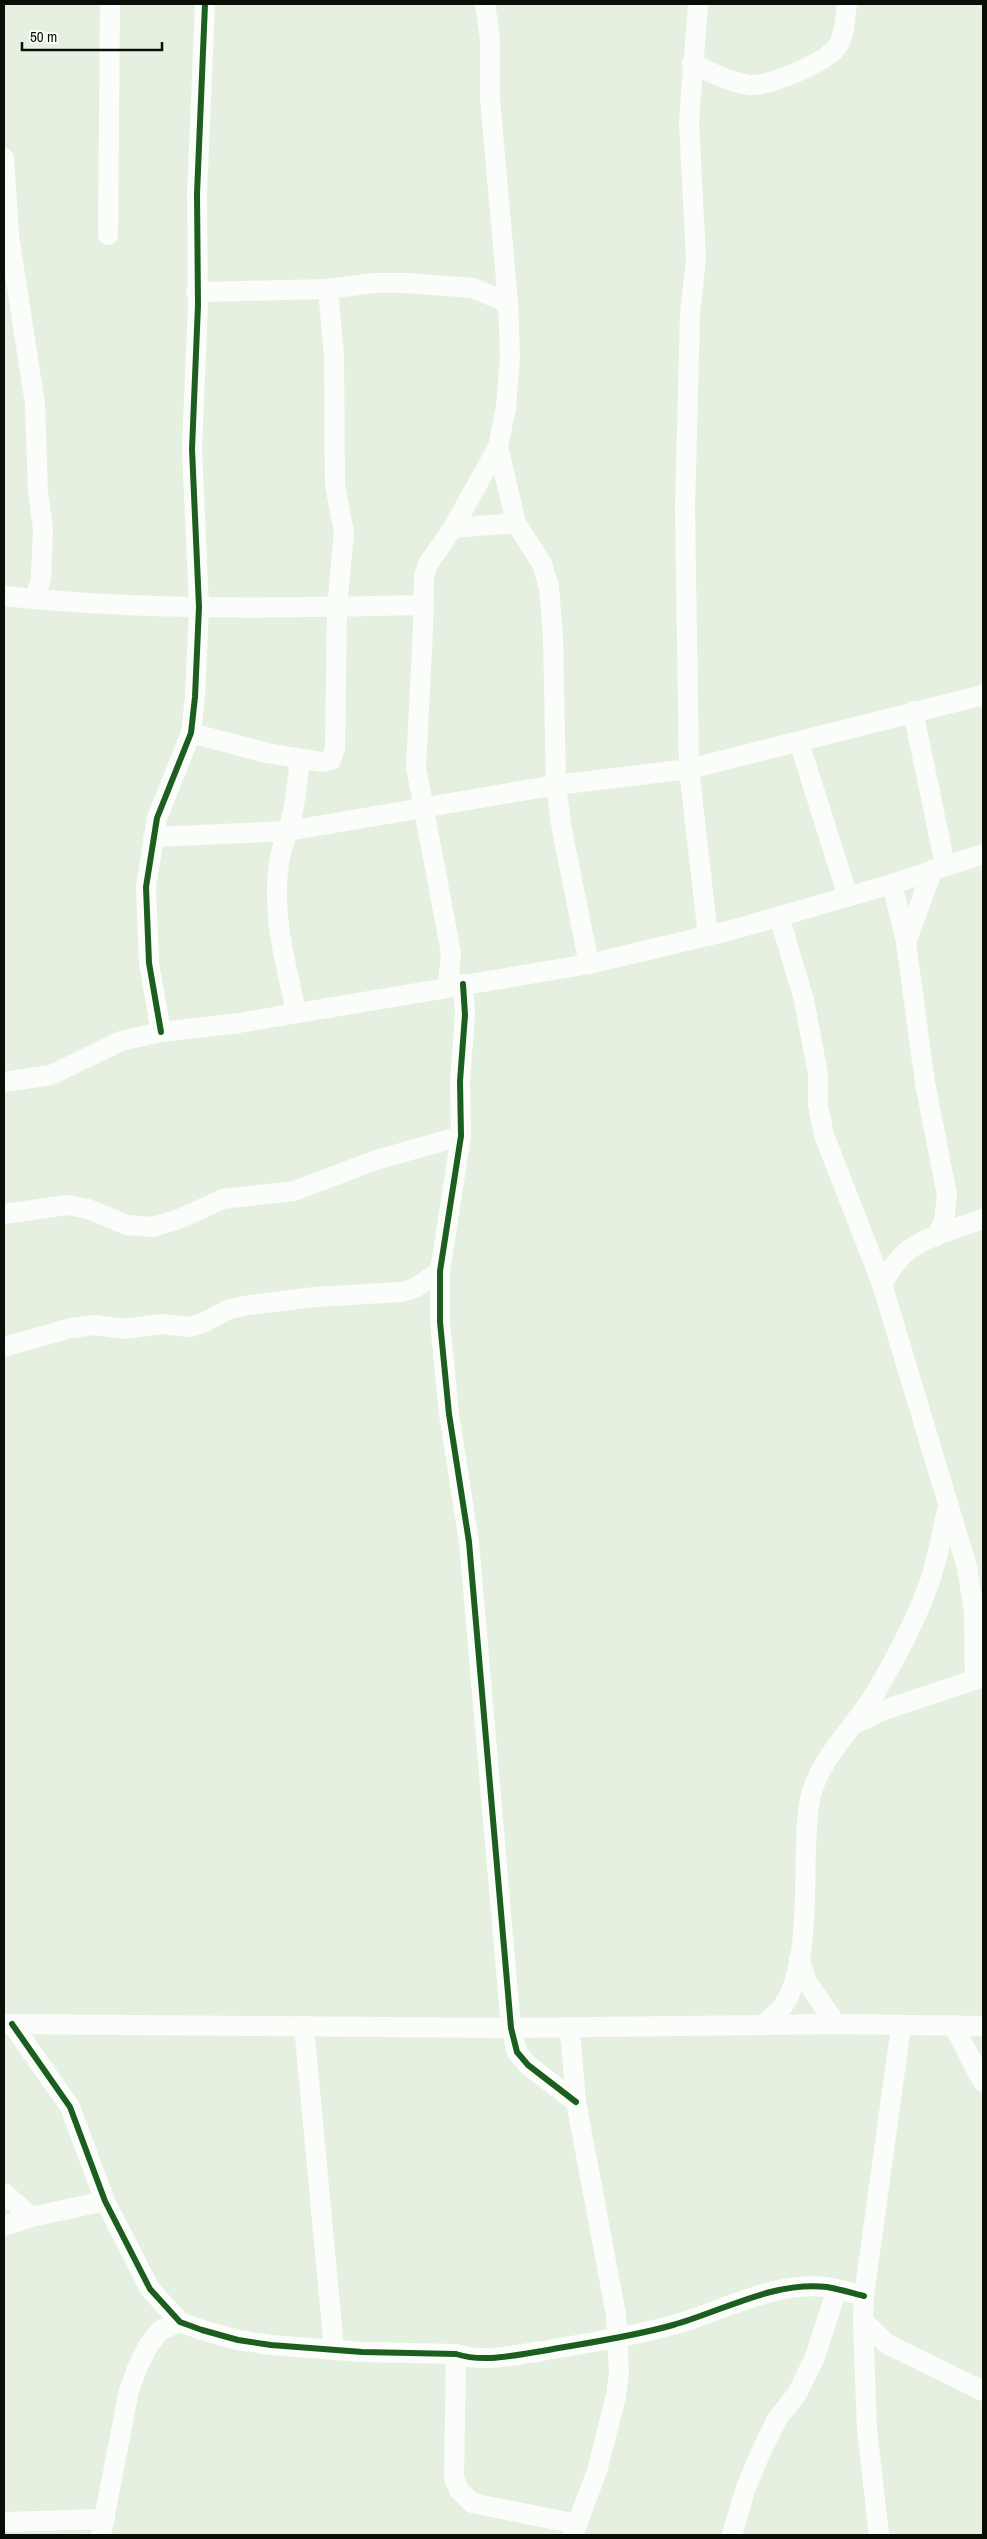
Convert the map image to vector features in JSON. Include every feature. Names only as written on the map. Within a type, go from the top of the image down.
[{"type":"street","points":[[108,235],[110,4]]},
{"type":"street","points":[[161,1032],[149,963],[146,887],[157,818],[191,733],[199,606],[192,449],[198,306],[196,292],[197,194],[205,4]]},
{"type":"street","points":[[485,4],[490,38],[490,98],[508,303],[510,355],[506,407],[498,447],[452,528],[428,564],[424,576],[416,767],[451,953],[455,985],[465,1015],[460,1081],[461,1136],[440,1271],[440,1322],[449,1414],[469,1542],[512,2028],[518,2052],[528,2065],[576,2102]]},
{"type":"street","points":[[698,4],[689,122],[696,259],[690,314],[684,508],[689,769],[708,936]]},
{"type":"street","points":[[692,63],[721,77],[751,85],[788,76],[836,48],[843,33],[847,4]]},
{"type":"street","points":[[4,158],[9,236],[35,404],[38,492],[43,529],[41,578],[36,599]]},
{"type":"street","points":[[473,288],[506,270]]},
{"type":"street","points":[[196,292],[328,289],[373,283],[406,283],[473,288],[508,303]]},
{"type":"street","points":[[191,733],[300,759],[322,762],[331,760],[335,749],[337,608],[344,532],[334,484],[334,356],[328,289]]},
{"type":"street","points":[[498,447],[516,523],[542,564],[549,587],[553,637],[556,785],[562,830],[590,964]]},
{"type":"street","points":[[452,528],[516,523]]},
{"type":"street","points":[[4,596],[199,606],[337,608],[423,605]]},
{"type":"street","points":[[153,837],[288,831],[556,785],[689,769],[913,711],[983,695]]},
{"type":"street","points":[[906,942],[939,867],[913,711]]},
{"type":"street","points":[[799,742],[848,897]]},
{"type":"street","points":[[296,1012],[281,942],[277,907],[281,849],[293,813],[300,759]]},
{"type":"street","points":[[4,1082],[51,1074],[122,1041],[161,1032],[239,1023],[455,985],[590,964],[708,936],[848,897],[983,854]]},
{"type":"street","points":[[892,884],[906,942],[925,1083],[947,1195],[944,1222],[935,1236]]},
{"type":"street","points":[[779,916],[804,1000],[818,1074],[818,1105],[824,1136],[882,1284],[967,1567],[980,1658],[979,1678],[881,1712],[857,1723]]},
{"type":"street","points":[[4,1214],[67,1205],[88,1209],[128,1225],[152,1228],[179,1219],[223,1199],[294,1190],[376,1160],[461,1136]]},
{"type":"street","points":[[882,1284],[894,1263],[907,1251],[935,1236],[983,1219]]},
{"type":"street","points":[[4,1347],[71,1328],[94,1325],[124,1328],[162,1324],[190,1327],[205,1322],[230,1309],[250,1305],[315,1297],[401,1292],[415,1288],[440,1271]]},
{"type":"street","points":[[762,2026],[779,2011],[788,1996],[799,1959],[806,1901],[810,1800],[815,1781],[825,1762],[857,1723],[878,1689],[918,1613],[930,1579],[948,1507]]},
{"type":"street","points":[[799,1959],[807,1982],[836,2024]]},
{"type":"street","points":[[8,2024],[512,2028],[836,2024],[983,2026]]},
{"type":"street","points":[[8,2024],[70,2107],[105,2202],[150,2289],[180,2322],[202,2330],[238,2340],[334,2349],[412,2354],[456,2354],[469,2358],[491,2358],[673,2325],[772,2291],[810,2286],[837,2289],[864,2296]]},
{"type":"street","points":[[953,2025],[983,2082]]},
{"type":"street","points":[[304,2026],[334,2349]]},
{"type":"street","points":[[879,2535],[867,2430],[863,2321],[864,2296],[901,2026]]},
{"type":"street","points":[[456,2354],[454,2478],[459,2490],[472,2503],[575,2530],[597,2471],[616,2396],[619,2373],[618,2336],[576,2102],[572,2042],[567,2027]]},
{"type":"street","points":[[4,2193],[31,2217]]},
{"type":"street","points":[[4,2226],[31,2217],[105,2202]]},
{"type":"street","points":[[732,2535],[745,2490],[760,2454],[777,2419],[797,2394],[815,2357],[837,2289]]},
{"type":"street","points":[[863,2321],[874,2334],[887,2344],[983,2391]]},
{"type":"street","points":[[4,2522],[103,2527],[129,2390],[138,2366],[149,2344],[161,2330],[180,2322]]},
{"type":"cycle path","points":[[161,1032],[149,963],[146,887],[157,818],[191,733],[195,697],[199,607],[192,449],[198,305],[197,194],[205,4]]},
{"type":"cycle path","points":[[463,984],[465,1015],[460,1081],[461,1136],[440,1271],[440,1322],[449,1414],[469,1542],[511,2028],[517,2052],[528,2065],[576,2102]]},
{"type":"cycle path","points":[[12,2024],[70,2107],[105,2201],[150,2289],[180,2322],[202,2330],[238,2340],[271,2345],[362,2352],[456,2354],[467,2357],[488,2358],[542,2351],[641,2333],[692,2319],[748,2298],[787,2288],[827,2287],[864,2296]]}]
